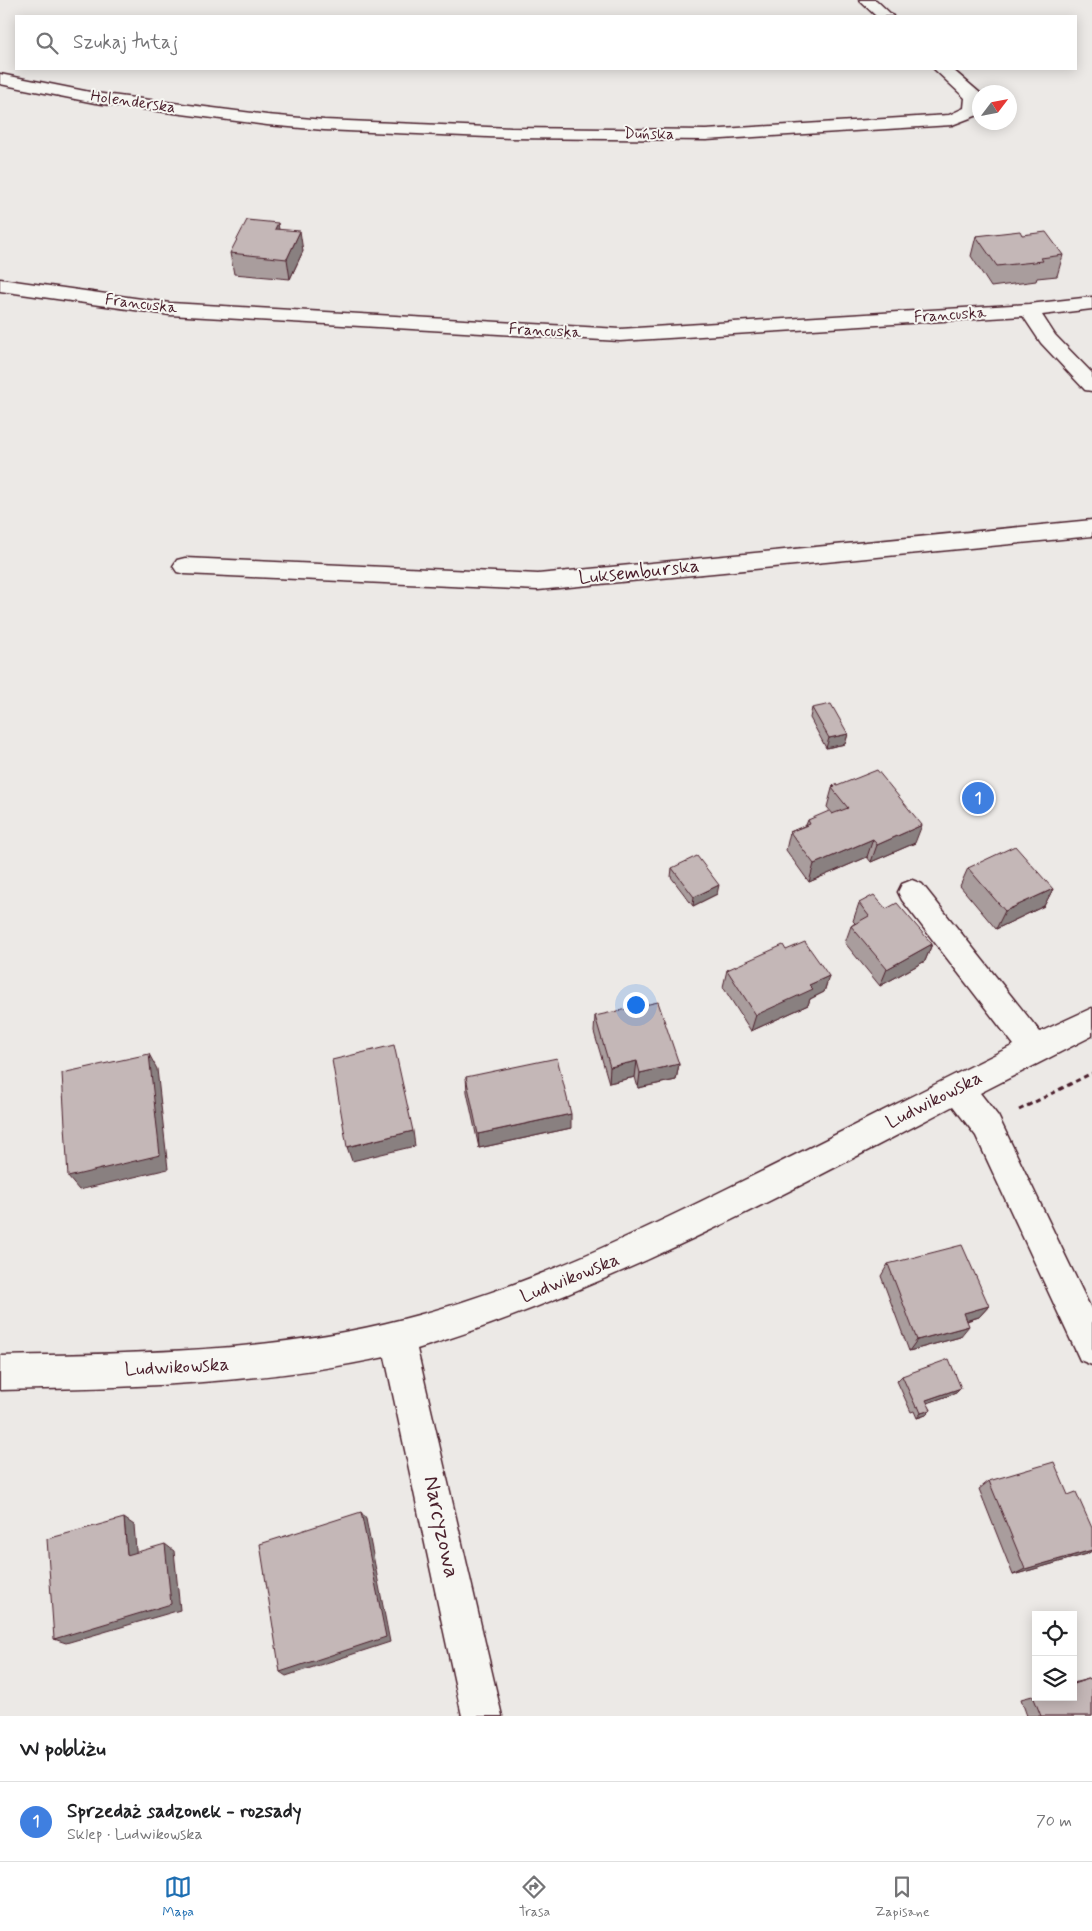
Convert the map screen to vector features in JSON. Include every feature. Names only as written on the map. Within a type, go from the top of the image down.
[{"type":"street","points":[[867,0],[884,15]]},
{"type":"street","name":"Duńska","points":[[267,120],[324,125],[511,133],[706,135],[952,120],[972,111],[974,97],[943,70]]},
{"type":"street","name":"Holenderska","points":[[0,79],[95,98],[267,120]]},
{"type":"street","name":"Francuska","points":[[0,284],[170,309],[620,335],[1029,310],[1092,302]]},
{"type":"street","points":[[1029,310],[1048,339],[1092,385]]},
{"type":"street","name":"Luksemburska","points":[[185,566],[538,582],[1092,528]]},
{"type":"street","points":[[912,892],[1035,1049]]},
{"type":"street","name":"Ludwikowska","points":[[0,1373],[139,1371],[282,1359],[397,1338],[499,1306],[629,1254],[778,1181],[1092,1020]]},
{"type":"street","points":[[958,1088],[987,1126],[1092,1348]]},
{"type":"street","name":"Narcyzowa","points":[[397,1338],[409,1384],[482,1716]]},
{"type":"path","points":[[987,1126],[1092,1073]]},
{"type":"building","points":[[247,220],[278,223],[275,229],[300,231],[287,259],[230,253]]},
{"type":"building","points":[[1020,231],[1022,235],[1046,232],[1063,255],[1041,258],[1043,261],[997,266],[976,236]]},
{"type":"building","points":[[831,704],[848,734],[829,738],[812,708]]},
{"type":"building","points":[[877,770],[922,825],[877,845],[873,839],[814,864],[790,832],[810,824],[808,820],[829,811],[832,814],[848,808],[832,788],[835,787],[833,785],[836,784],[837,786]]},
{"type":"building","points":[[1015,846],[1053,889],[1005,911],[968,868]]},
{"type":"building","points":[[697,856],[719,885],[694,897],[672,868]]},
{"type":"building","points":[[874,895],[886,909],[897,903],[932,944],[887,969],[851,926],[869,916],[859,903]]},
{"type":"building","points":[[805,942],[829,976],[809,985],[813,989],[756,1015],[727,970],[783,945],[786,950]]},
{"type":"building","points":[[658,1002],[679,1064],[640,1073],[637,1061],[610,1067],[595,1016]]},
{"type":"building","points":[[394,1045],[413,1131],[347,1147],[332,1060]]},
{"type":"building","points":[[149,1054],[160,1155],[68,1177],[62,1073]]},
{"type":"building","points":[[557,1058],[571,1114],[478,1134],[466,1077]]},
{"type":"building","points":[[962,1245],[989,1306],[964,1313],[969,1326],[917,1340],[888,1264]]},
{"type":"building","points":[[949,1359],[961,1388],[926,1400],[931,1410],[921,1413],[918,1406],[916,1407],[902,1376]]},
{"type":"building","points":[[1054,1462],[1068,1495],[1076,1492],[1092,1528],[1092,1550],[1025,1569],[989,1481]]},
{"type":"building","points":[[361,1512],[386,1637],[280,1672],[260,1544]]},
{"type":"building","points":[[124,1518],[127,1555],[165,1544],[171,1604],[54,1639],[47,1539]]},
{"type":"building","points":[[1092,1678],[1092,1716],[1041,1716],[1035,1701],[1077,1701],[1077,1683]]},
{"type":"place","name":"Sprzedaż sadzonek - rozsady","points":[[978,798]]}]
